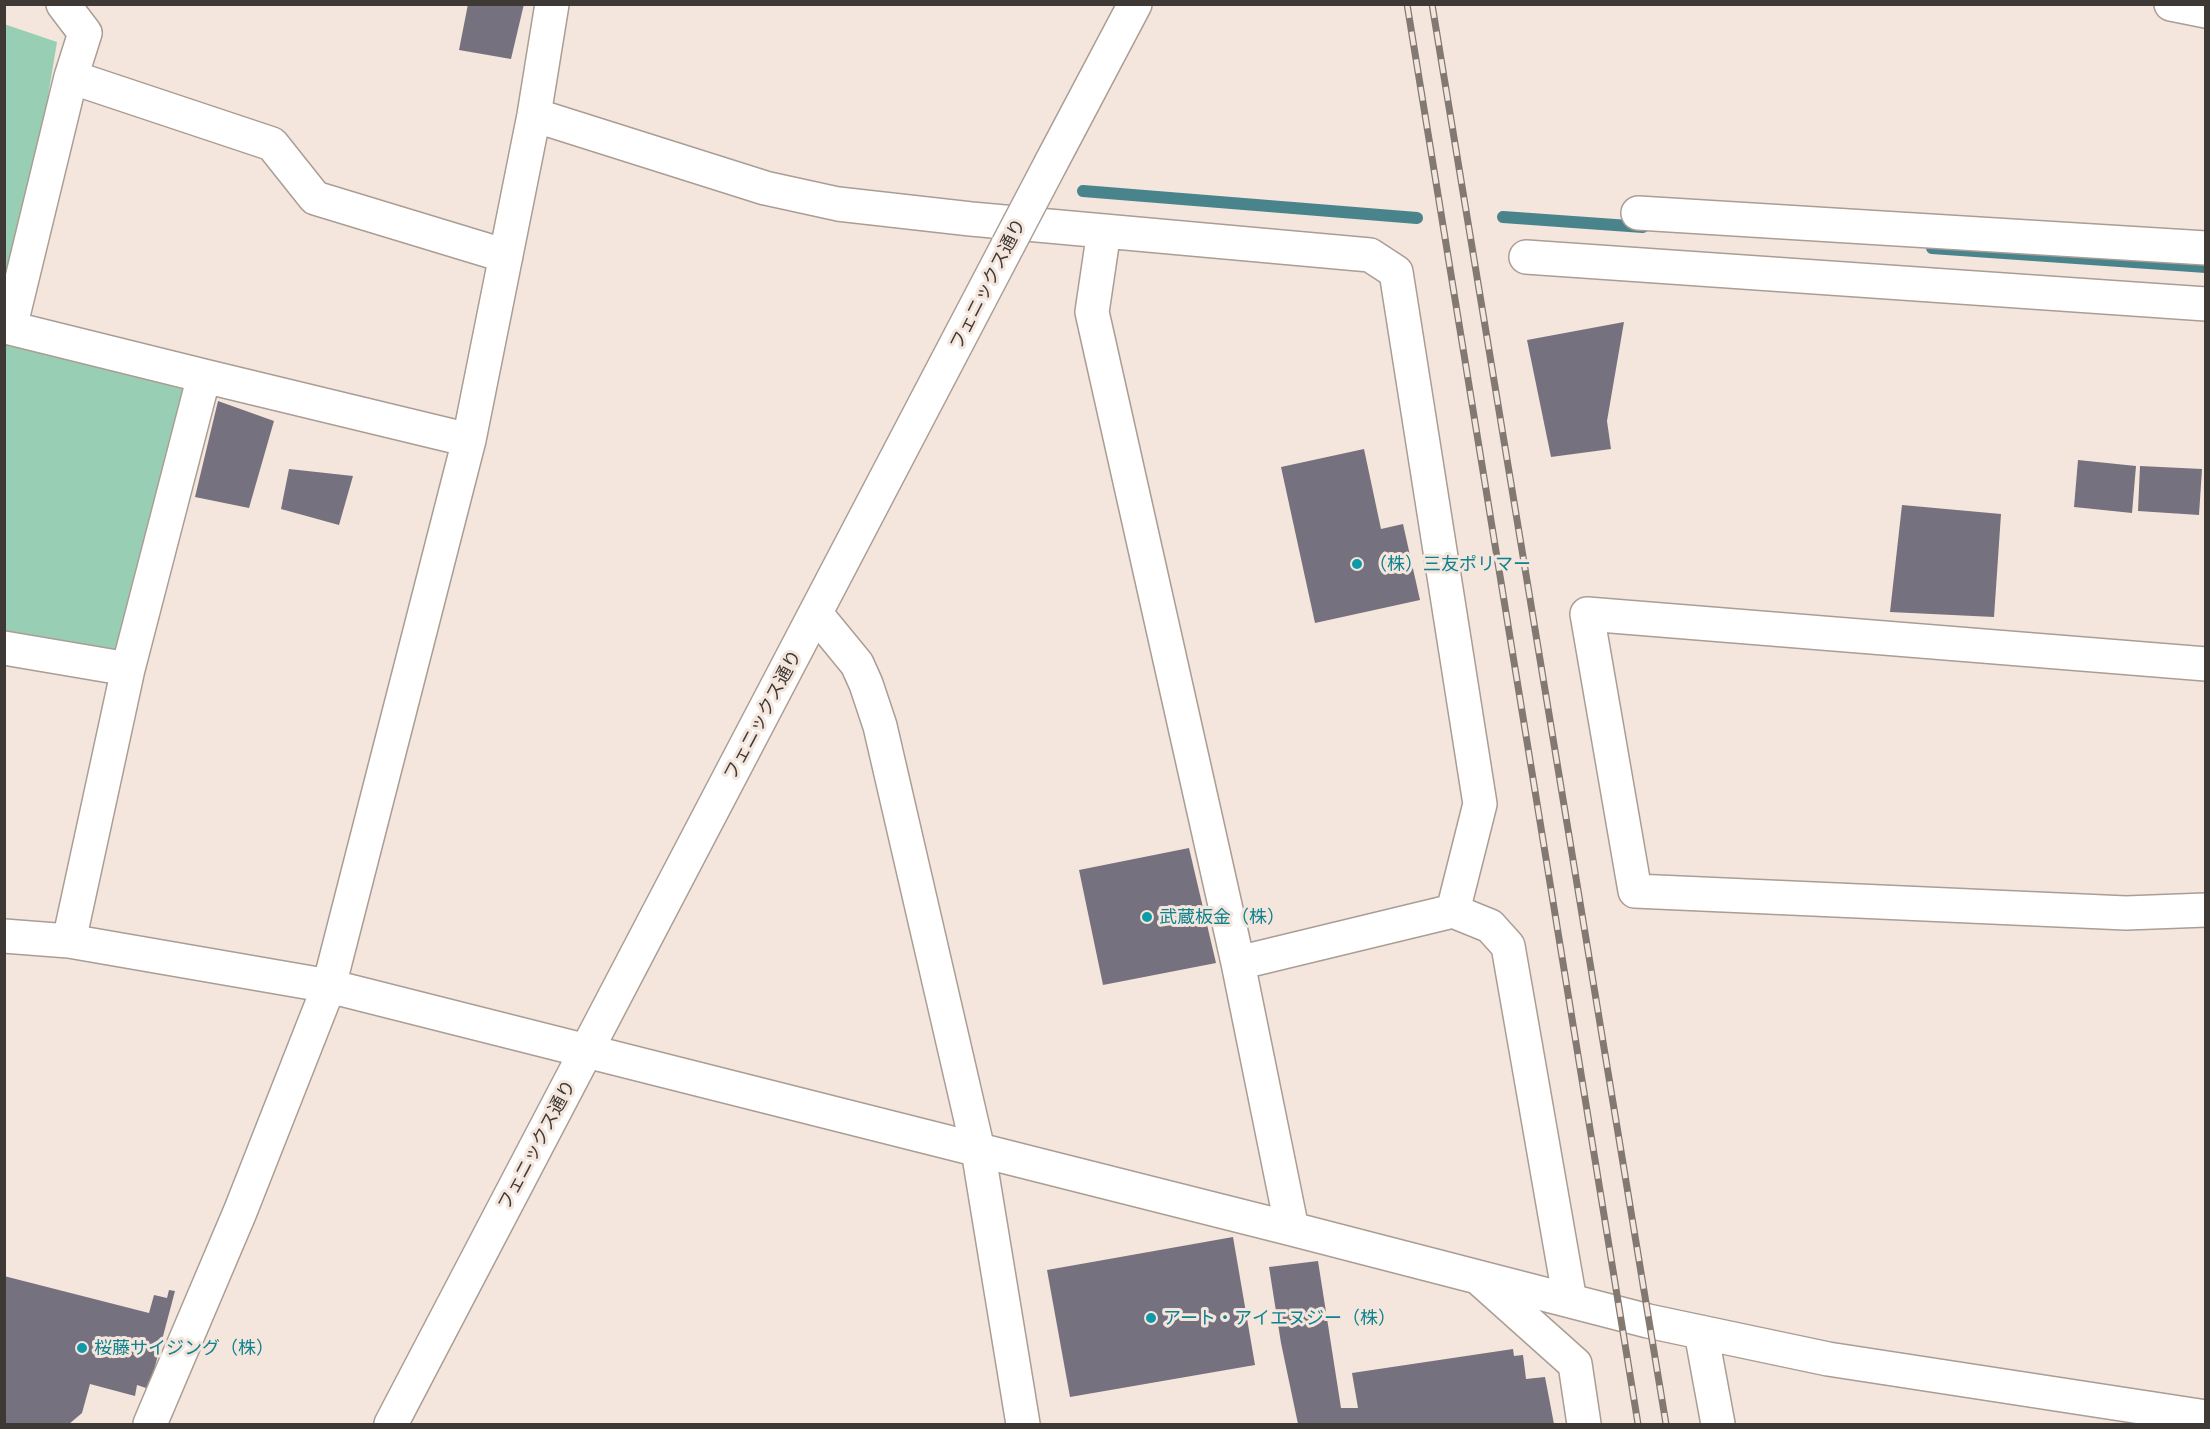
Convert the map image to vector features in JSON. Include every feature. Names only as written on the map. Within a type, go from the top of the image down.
[{"type":"street","points":[[63,4],[85,33],[71,77],[10,327],[469,440]]},
{"type":"street","points":[[150,1425],[240,1212],[329,986],[469,440],[534,115],[552,4]]},
{"type":"street","name":"フェニックス通り","points":[[391,1425],[1135,4]]},
{"type":"street","points":[[2171,4],[2205,11]]},
{"type":"street","points":[[71,77],[272,144],[315,198],[506,256]]},
{"type":"street","points":[[534,115],[765,188],[838,204],[1370,255],[1396,272],[1480,804],[1453,911]]},
{"type":"street","points":[[1638,213],[2205,248]]},
{"type":"street","points":[[1104,231],[1092,312],[1238,963],[1292,1229]]},
{"type":"street","points":[[1526,257],[2205,304]]},
{"type":"street","points":[[69,941],[128,669],[204,376]]},
{"type":"street","points":[[816,614],[857,664],[880,726],[978,1150],[1023,1425]]},
{"type":"street","points":[[2205,664],[1587,614],[1635,891],[2126,912],[2205,910]]},
{"type":"street","points":[[4,648],[128,669]]},
{"type":"street","points":[[1238,963],[1453,911],[1490,926],[1508,946],[1570,1301]]},
{"type":"street","points":[[4,936],[69,941],[329,986],[1292,1229],[1629,1317],[1828,1359],[2205,1417]]},
{"type":"street","points":[[1478,1277],[1575,1364],[1584,1425]]},
{"type":"street","points":[[1701,1332],[1718,1425]]},
{"type":"green space","points":[[4,24],[57,42],[10,327],[204,376],[128,669],[5,648]]},
{"type":"building","points":[[468,4],[524,4],[511,59],[459,50]]},
{"type":"building","points":[[1624,322],[1607,421],[1611,449],[1551,457],[1527,340]]},
{"type":"building","points":[[218,401],[274,421],[249,508],[195,497]]},
{"type":"building","name":"（株）三友ポリマー","points":[[1364,449],[1381,529],[1403,524],[1420,600],[1315,623],[1281,467]]},
{"type":"building","points":[[2078,460],[2136,466],[2132,513],[2074,507]]},
{"type":"building","points":[[2140,466],[2202,469],[2199,515],[2138,511]]},
{"type":"building","points":[[289,469],[353,476],[339,525],[281,509]]},
{"type":"building","points":[[1902,505],[2001,514],[1994,617],[1890,612]]},
{"type":"building","name":"武蔵板金（株）","points":[[1189,848],[1216,963],[1103,985],[1079,870]]},
{"type":"building","name":"アート・アイエヌジー（株）","points":[[1233,1237],[1255,1365],[1070,1397],[1047,1270]]},
{"type":"building","points":[[1318,1261],[1341,1408],[1358,1408],[1352,1373],[1513,1349],[1514,1356],[1523,1355],[1526,1379],[1545,1377],[1554,1424],[1298,1424],[1281,1343],[1269,1267]]},
{"type":"building","name":"桜藤サイジング（株）","points":[[4,1276],[149,1313],[154,1295],[167,1298],[169,1290],[175,1291],[149,1389],[137,1385],[135,1396],[90,1384],[82,1413],[69,1424],[4,1424]]},
{"type":"waterway","points":[[1083,191],[1417,218]]},
{"type":"waterway","points":[[1503,217],[1643,227]]},
{"type":"waterway","points":[[1932,248],[2206,267]]},
{"type":"railway","points":[[1407,4],[1638,1424]]},
{"type":"railway","points":[[1432,4],[1666,1424]]},
{"type":"place","name":"（株）三友ポリマー","points":[[1357,564]]},
{"type":"place","name":"武蔵板金（株）","points":[[1147,917]]},
{"type":"place","name":"アート・アイエヌジー（株）","points":[[1151,1318]]},
{"type":"place","name":"桜藤サイジング（株）","points":[[82,1348]]}]
